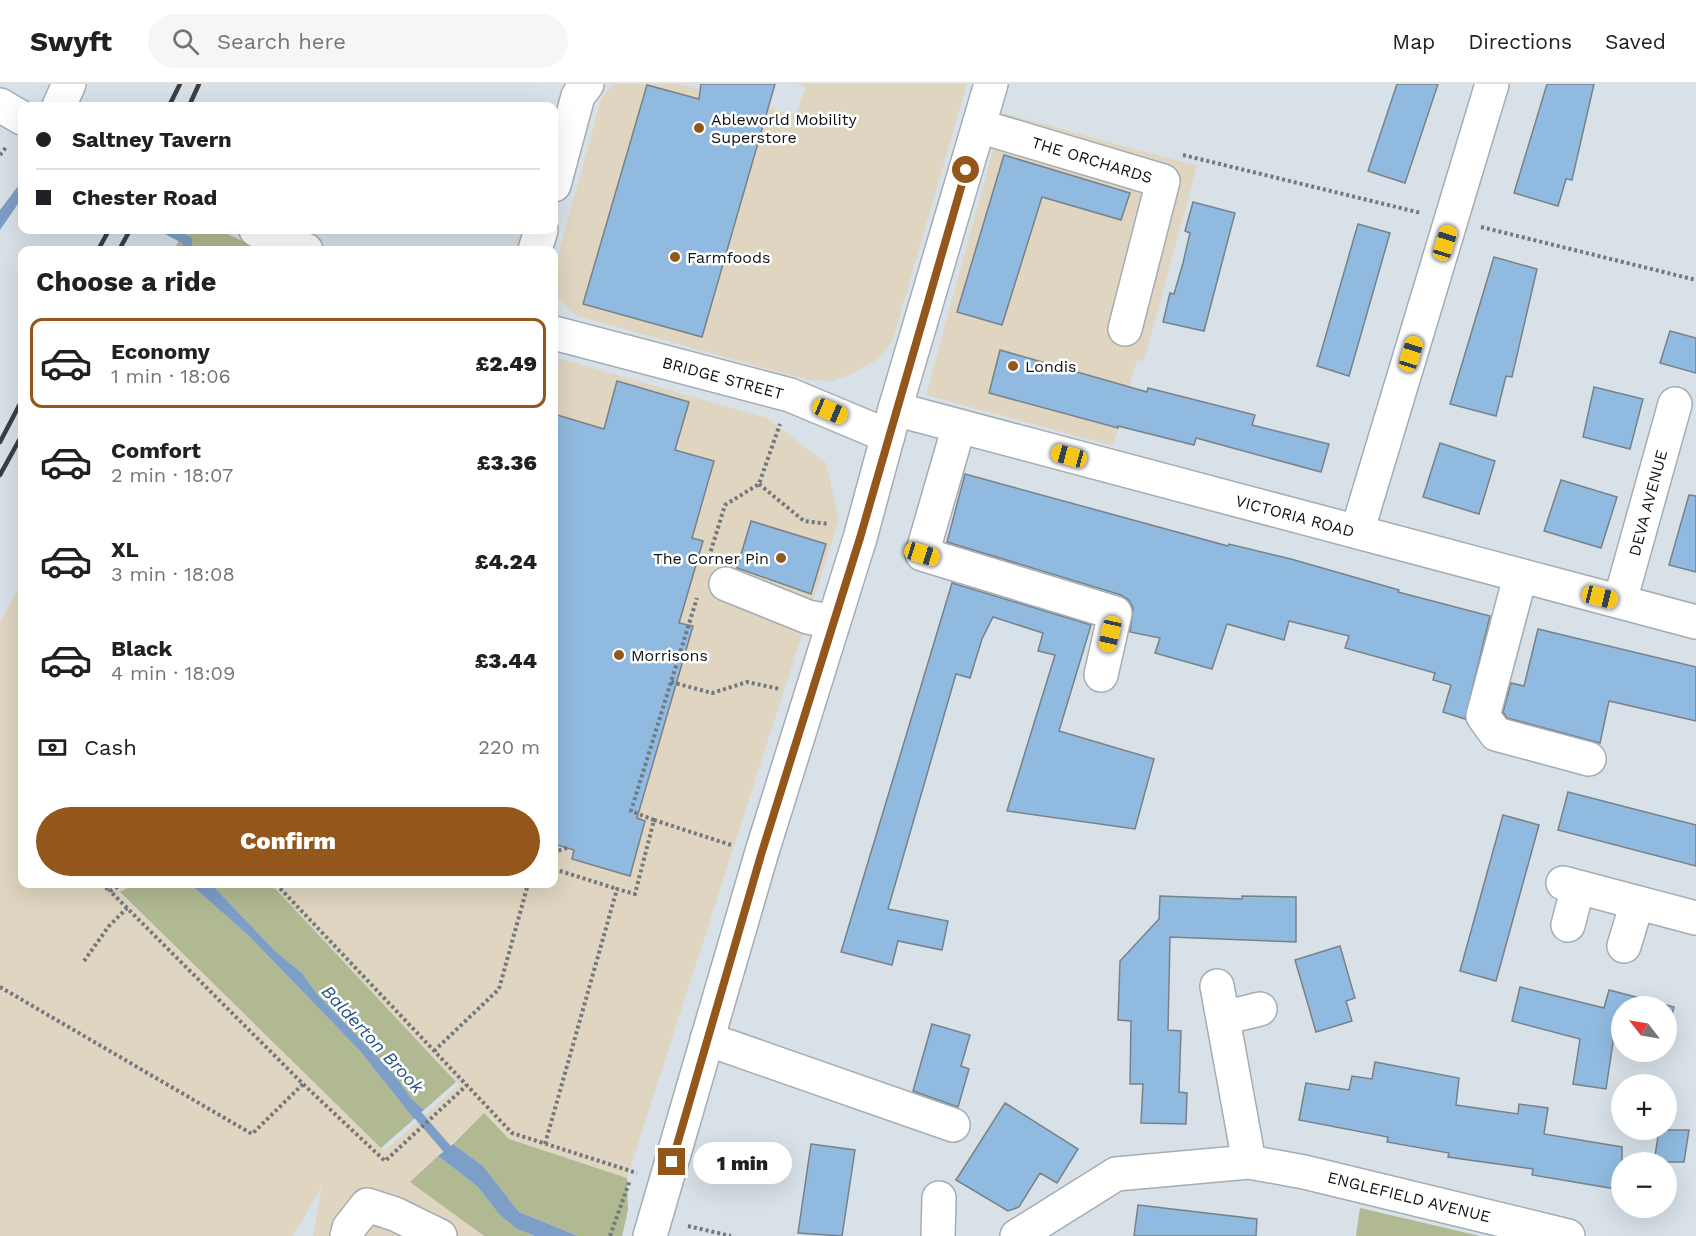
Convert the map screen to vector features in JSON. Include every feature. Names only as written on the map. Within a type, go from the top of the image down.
[{"type":"street","points":[[61,102],[69,84]]},
{"type":"street","points":[[558,170],[578,96],[587,84]]},
{"type":"street","points":[[653,1227],[761,855],[860,538],[991,84]]},
{"type":"street","points":[[1357,532],[1492,84]]},
{"type":"street","points":[[0,105],[18,116]]},
{"type":"street","name":"THE ORCHARDS","points":[[979,126],[1163,181],[1125,329]]},
{"type":"street","points":[[266,234],[296,246]]},
{"type":"street","name":"BRIDGE STREET","points":[[558,334],[892,423]]},
{"type":"street","name":"DEVA AVENUE","points":[[1620,602],[1675,404]]},
{"type":"street","name":"VICTORIA ROAD","points":[[892,423],[959,426],[1696,622]]},
{"type":"street","points":[[959,426],[922,554],[1115,613],[1101,675]]},
{"type":"street","points":[[1520,577],[1483,716],[1496,734],[1589,759]]},
{"type":"street","points":[[711,579],[808,617],[833,622]]},
{"type":"street","points":[[1568,925],[1571,885],[1696,918]]},
{"type":"street","points":[[1624,946],[1637,903]]},
{"type":"street","points":[[1217,986],[1249,1162]]},
{"type":"street","points":[[1223,1018],[1260,1009]]},
{"type":"street","points":[[707,1039],[953,1125]]},
{"type":"street","name":"ENGLEFIELD AVENUE","points":[[1017,1236],[1116,1174],[1249,1162],[1304,1172],[1568,1236]]},
{"type":"street","points":[[938,1236],[939,1198]]},
{"type":"street","points":[[347,1236],[349,1228],[367,1205],[395,1214],[440,1236]]},
{"type":"path","points":[[1175,153],[1696,280]]},
{"type":"path","points":[[761,855],[642,818],[631,811],[671,682],[711,579],[725,505],[759,484],[790,395]]},
{"type":"path","points":[[759,484],[804,521],[828,524],[860,538]]},
{"type":"path","points":[[671,682],[712,693],[747,682],[757,682],[809,699]]},
{"type":"path","points":[[558,870],[634,894],[654,820]]},
{"type":"path","points":[[558,850],[567,848]]},
{"type":"path","points":[[107,888],[303,1084],[385,1161],[466,1085]]},
{"type":"path","points":[[110,891],[114,888]]},
{"type":"path","points":[[280,888],[512,1133],[666,1182]]},
{"type":"path","points":[[434,1051],[499,990],[527,888]]},
{"type":"path","points":[[545,1144],[616,889]]},
{"type":"path","points":[[84,962],[109,926],[127,908]]},
{"type":"path","points":[[0,987],[252,1134],[303,1084]]},
{"type":"path","points":[[610,1236],[622,1196]]},
{"type":"path","points":[[653,1227],[731,1236]]},
{"type":"shaded area","points":[[613,84],[679,84],[795,115],[806,87],[797,84],[967,84],[892,342],[875,361],[852,374],[831,381],[808,380],[577,316],[558,297],[558,255],[601,99]]},
{"type":"shaded area","points":[[1003,113],[1197,166],[1144,361],[1137,360],[1113,446],[926,395]]},
{"type":"shaded area","points":[[558,358],[767,418],[826,463],[839,520],[627,1178],[509,1139],[484,1113],[410,1182],[484,1236],[313,1236],[322,1186],[293,1236],[0,1236],[0,623],[18,589],[18,888],[128,888],[120,893],[384,1151],[459,1085],[275,888],[558,888]]},
{"type":"green space","points":[[182,234],[227,234],[253,246],[176,246]]},
{"type":"green space","points":[[128,888],[195,888],[249,936],[360,1051],[414,1119],[381,1148],[120,892]]},
{"type":"green space","points":[[215,888],[275,888],[456,1082],[424,1110],[411,1098],[393,1073],[317,994],[302,973],[275,951]]},
{"type":"green space","points":[[484,1113],[509,1139],[627,1178],[628,1210],[622,1236],[578,1236],[519,1212],[483,1166],[453,1144]]},
{"type":"green space","points":[[438,1156],[477,1186],[499,1214],[517,1229],[535,1236],[484,1236],[410,1182]]},
{"type":"green space","points":[[1360,1208],[1480,1236],[1356,1236]]},
{"type":"water","points":[[18,186],[18,204],[0,230],[0,210]]},
{"type":"water","points":[[195,888],[215,888],[275,951],[302,973],[317,994],[393,1073],[411,1098],[424,1110],[414,1119],[360,1051],[249,936]]},
{"type":"water","points":[[453,1144],[483,1166],[519,1212],[578,1236],[535,1236],[517,1229],[499,1214],[477,1186],[438,1156]]},
{"type":"building","points":[[701,84],[775,84],[702,337],[583,304],[647,85],[699,99]]},
{"type":"building","points":[[1397,84],[1438,84],[1405,183],[1368,171]]},
{"type":"building","points":[[1547,84],[1594,84],[1572,180],[1566,179],[1558,206],[1514,193]]},
{"type":"building","points":[[1004,155],[1130,193],[1121,220],[1042,197],[1002,325],[957,312]]},
{"type":"building","points":[[1193,202],[1235,213],[1204,331],[1163,322],[1170,293],[1174,294],[1183,263],[1190,233],[1185,231]]},
{"type":"building","points":[[1358,224],[1390,233],[1349,376],[1317,366]]},
{"type":"building","points":[[1494,257],[1537,269],[1512,377],[1506,376],[1496,416],[1450,404]]},
{"type":"building","points":[[1670,331],[1696,338],[1696,373],[1660,363]]},
{"type":"building","points":[[1000,350],[1147,392],[1148,388],[1255,415],[1252,425],[1329,444],[1321,472],[1196,438],[1194,445],[1118,426],[1118,428],[989,393]]},
{"type":"building","name":"Morrisons","points":[[617,381],[689,402],[675,450],[714,461],[692,538],[703,541],[679,623],[693,626],[637,818],[645,821],[630,876],[572,859],[574,850],[558,845],[558,415],[604,429]]},
{"type":"building","points":[[1594,387],[1643,399],[1630,449],[1583,437]]},
{"type":"building","points":[[1440,443],[1495,461],[1479,514],[1423,497]]},
{"type":"building","points":[[965,474],[1228,546],[1229,544],[1291,559],[1399,590],[1398,592],[1490,616],[1465,719],[1443,712],[1451,685],[1433,680],[1435,673],[1345,648],[1349,636],[1289,621],[1284,640],[1227,624],[1212,669],[1155,653],[1160,638],[1130,632],[1133,608],[1129,600],[1121,595],[947,542]]},
{"type":"building","points":[[1561,480],[1617,497],[1601,548],[1544,531]]},
{"type":"building","points":[[1689,495],[1696,496],[1696,572],[1669,565]]},
{"type":"building","name":"The Corner Pin","points":[[751,521],[826,544],[811,594],[737,568]]},
{"type":"building","points":[[952,583],[1091,625],[1059,731],[1154,759],[1135,829],[1007,811],[1055,655],[1038,651],[1043,633],[993,617],[982,639],[970,678],[956,674],[888,909],[948,921],[942,950],[898,941],[892,965],[841,952]]},
{"type":"building","points":[[1538,629],[1696,667],[1696,721],[1609,701],[1600,743],[1507,718],[1503,712],[1511,683],[1524,686]]},
{"type":"building","points":[[1568,792],[1696,825],[1696,866],[1558,830]]},
{"type":"building","points":[[1503,815],[1539,825],[1496,981],[1460,971]]},
{"type":"building","points":[[1160,896],[1242,899],[1242,896],[1296,897],[1296,942],[1170,937],[1168,1030],[1181,1031],[1179,1092],[1187,1093],[1186,1124],[1141,1123],[1143,1084],[1130,1084],[1131,1021],[1118,1020],[1120,961],[1159,919]]},
{"type":"building","points":[[1340,946],[1355,998],[1346,1001],[1352,1021],[1316,1032],[1295,960]]},
{"type":"building","points":[[1520,987],[1604,1008],[1609,990],[1632,996],[1611,996],[1611,1056],[1606,1089],[1573,1084],[1580,1039],[1512,1021]]},
{"type":"building","points":[[932,1024],[970,1035],[961,1066],[969,1069],[958,1107],[913,1091]]},
{"type":"building","points":[[1375,1062],[1459,1078],[1456,1105],[1518,1114],[1519,1104],[1548,1108],[1544,1134],[1622,1147],[1622,1152],[1611,1152],[1611,1188],[1532,1175],[1533,1169],[1448,1157],[1449,1153],[1387,1142],[1388,1137],[1299,1120],[1306,1083],[1349,1090],[1352,1076],[1372,1079]]},
{"type":"building","points":[[1005,1103],[1078,1149],[1057,1183],[1040,1173],[1019,1207],[1008,1211],[956,1180]]},
{"type":"building","points":[[1677,1130],[1689,1130],[1684,1162],[1677,1162],[1677,1152],[1656,1152],[1657,1140],[1677,1140]]},
{"type":"building","points":[[811,1144],[855,1150],[842,1236],[798,1233]]},
{"type":"building","points":[[1138,1205],[1257,1219],[1256,1236],[1134,1236]]},
{"type":"waterway","name":"Balderton Brook","points":[[175,234],[188,241],[187,246]]},
{"type":"waterway","name":"Balderton Brook","points":[[411,1107],[455,1158]]},
{"type":"railway","points":[[171,102],[180,84]]},
{"type":"railway","points":[[191,102],[199,84]]},
{"type":"railway","points":[[100,246],[107,234]]},
{"type":"railway","points":[[121,246],[128,234]]},
{"type":"railway","points":[[0,442],[18,408]]},
{"type":"railway","points":[[0,475],[18,442]]},
{"type":"place","name":"Ableworld Mobility Superstore","points":[[699,128]]},
{"type":"place","name":"Farmfoods","points":[[675,257]]},
{"type":"place","name":"Londis","points":[[1013,366]]},
{"type":"place","name":"The Corner Pin","points":[[781,558]]},
{"type":"place","name":"Morrisons","points":[[619,655]]},
{"type":"route","points":[[672,1162],[761,855],[860,538],[966,170]]}]
